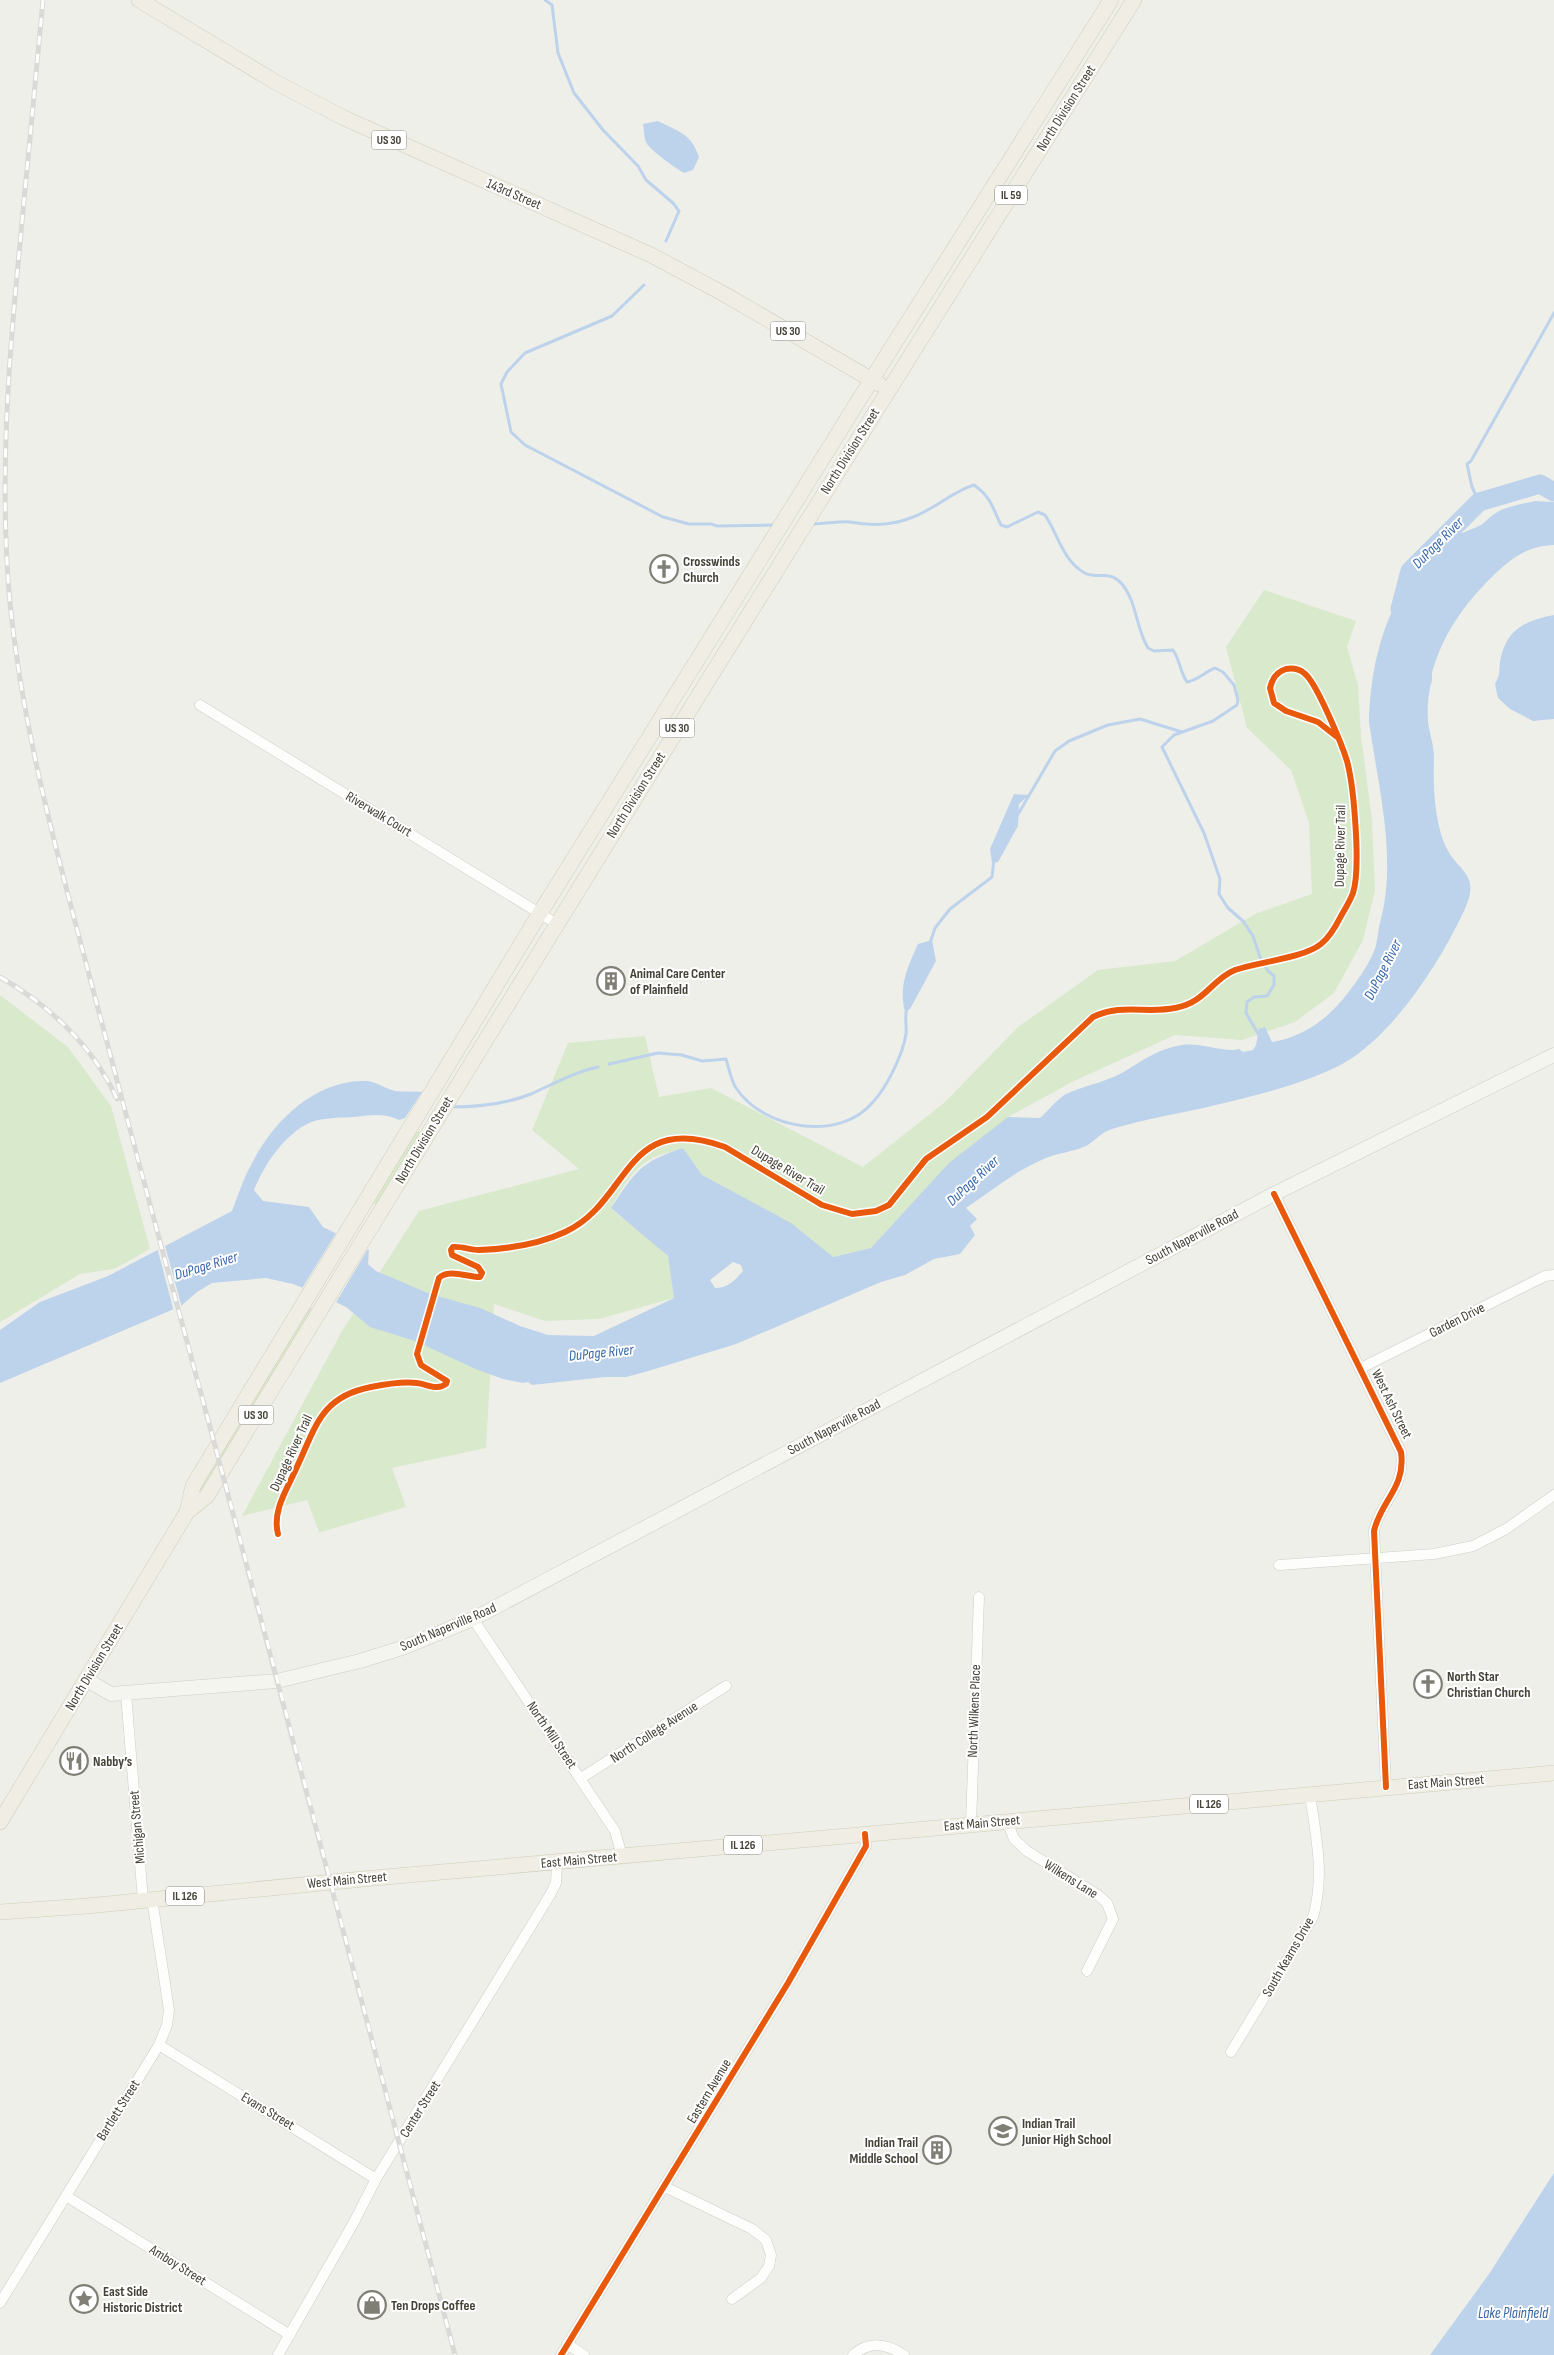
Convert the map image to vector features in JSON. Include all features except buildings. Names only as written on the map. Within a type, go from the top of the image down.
[{"type":"main road","name":"143rd Street","points":[[139,0],[277,83],[344,118],[652,255],[690,274],[889,390]]},
{"type":"main road","name":"North Division Street","points":[[0,1822],[187,1512],[193,1486],[540,913],[775,534],[1111,0]]},
{"type":"main road","name":"North Division Street","points":[[187,1512],[207,1496],[472,1061],[724,654],[1134,0]]},
{"type":"main road","points":[[707,643],[724,654]]},
{"type":"main road","name":"South Naperville Road","points":[[87,1680],[111,1694],[277,1681],[313,1674],[405,1647],[474,1619],[1274,1194],[1554,1055]]},
{"type":"main road","name":"East Main Street","points":[[411,1875],[1554,1773]]},
{"type":"main road","name":"West Main Street","points":[[147,1900],[411,1875]]},
{"type":"main road","name":"IL 126","points":[[0,1912],[147,1900]]},
{"type":"street","name":"Riverwalk Court","points":[[200,705],[557,924]]},
{"type":"street","name":"West Ash Street","points":[[1274,1194],[1388,1421],[1401,1452],[1402,1462],[1397,1488],[1376,1520],[1374,1531],[1386,1787]]},
{"type":"street","name":"Garden Drive","points":[[1361,1368],[1544,1276],[1554,1275]]},
{"type":"street","points":[[1279,1565],[1434,1554],[1473,1546],[1506,1529],[1554,1495]]},
{"type":"street","name":"North Wilkens Place","points":[[971,1824],[979,1597]]},
{"type":"street","name":"North Mill Street","points":[[474,1619],[582,1778],[615,1831],[622,1856]]},
{"type":"street","name":"North College Avenue","points":[[582,1778],[726,1686]]},
{"type":"street","name":"Michigan Street","points":[[126,1694],[147,1900]]},
{"type":"street","name":"South Kearns Drive","points":[[1231,2052],[1314,1911],[1320,1876],[1310,1795]]},
{"type":"street","name":"Wilkens Lane","points":[[1007,1821],[1014,1839],[1027,1851],[1098,1895],[1107,1903],[1113,1919],[1087,1971]]},
{"type":"street","name":"Eastern Avenue","points":[[561,2355],[788,1983],[866,1846],[865,1834]]},
{"type":"street","name":"Center Street","points":[[278,2355],[376,2179],[550,1895],[556,1883],[557,1862]]},
{"type":"street","name":"Bartlett Street","points":[[0,2303],[159,2044],[167,2025],[170,2010],[147,1900]]},
{"type":"street","name":"Evans Street","points":[[159,2044],[376,2179]]},
{"type":"street","points":[[665,2187],[752,2229],[766,2240],[771,2255],[769,2266],[761,2278],[732,2299]]},
{"type":"street","name":"Amboy Street","points":[[66,2196],[290,2335]]},
{"type":"street","points":[[567,2344],[584,2355]]},
{"type":"street","points":[[853,2355],[867,2346],[879,2345],[892,2348],[904,2355]]},
{"type":"green space","points":[[1264,590],[1356,621],[1347,647],[1358,685],[1361,736],[1372,820],[1375,890],[1363,940],[1334,993],[1295,1022],[1242,1040],[1175,1035],[1074,1081],[1008,1117],[936,1179],[871,1248],[833,1257],[753,1205],[702,1175],[683,1148],[653,1158],[634,1173],[623,1187],[611,1208],[656,1243],[667,1256],[670,1264],[674,1298],[599,1319],[545,1321],[494,1304],[486,1448],[392,1468],[406,1507],[321,1532],[319,1532],[307,1500],[242,1516],[342,1331],[419,1211],[579,1169],[532,1130],[568,1043],[645,1036],[659,1097],[711,1088],[863,1167],[945,1102],[1018,1027],[1098,970],[1175,961],[1255,914],[1312,894],[1309,823],[1291,770],[1247,728],[1226,647]]},
{"type":"green space","points":[[0,995],[68,1047],[111,1106],[150,1249],[114,1269],[80,1274],[0,1322]]},
{"type":"green space","points":[[422,1131],[377,1205],[374,1204],[415,1132]]},
{"type":"green space","points":[[310,1307],[313,1309],[202,1491],[198,1489]]},
{"type":"water","points":[[658,121],[683,134],[692,143],[699,157],[693,170],[684,173],[659,156],[647,144],[643,124]]},
{"type":"water","points":[[1535,501],[1554,502],[1554,545],[1533,549],[1507,563],[1484,585],[1468,604],[1447,634],[1442,645],[1432,673],[1428,697],[1428,716],[1434,752],[1434,788],[1440,830],[1448,851],[1469,880],[1469,899],[1441,954],[1413,997],[1380,1035],[1362,1051],[1344,1063],[1315,1076],[1267,1092],[1108,1130],[1086,1146],[1051,1156],[1024,1168],[966,1208],[977,1219],[970,1226],[975,1235],[960,1254],[934,1259],[905,1275],[881,1282],[736,1344],[626,1377],[605,1377],[532,1385],[528,1382],[523,1383],[503,1379],[478,1370],[415,1341],[370,1327],[346,1307],[321,1295],[293,1284],[266,1278],[212,1283],[197,1292],[181,1306],[0,1383],[0,1330],[40,1302],[108,1276],[232,1211],[251,1165],[270,1134],[282,1120],[310,1097],[344,1083],[367,1081],[395,1091],[422,1092],[405,1118],[399,1120],[377,1115],[329,1118],[310,1122],[296,1131],[274,1154],[258,1181],[254,1190],[263,1201],[309,1207],[323,1227],[369,1250],[368,1264],[376,1271],[430,1294],[480,1308],[520,1326],[548,1335],[594,1336],[674,1298],[668,1256],[611,1208],[633,1177],[657,1158],[683,1148],[702,1175],[791,1223],[833,1257],[871,1248],[949,1163],[1008,1117],[1040,1118],[1066,1094],[1112,1078],[1153,1054],[1174,1046],[1189,1044],[1227,1050],[1239,1049],[1243,1052],[1253,1050],[1256,1045],[1259,1029],[1265,1027],[1272,1042],[1294,1036],[1314,1026],[1340,1003],[1351,989],[1362,973],[1376,945],[1385,895],[1387,846],[1369,722],[1374,670],[1388,620],[1399,597],[1413,576],[1430,556],[1451,539],[1481,525],[1500,511]],"holes":[[[733,1262],[741,1265],[743,1271],[734,1281],[724,1287],[715,1288],[710,1280]]]},
{"type":"water","points":[[1554,615],[1554,719],[1533,721],[1510,709],[1498,698],[1495,684],[1499,676],[1503,651],[1512,634],[1525,624]]},
{"type":"water","points":[[1014,794],[1029,795],[1019,804],[1018,826],[998,862],[992,863],[990,849]]},
{"type":"water","points":[[932,940],[936,961],[910,1009],[905,1011],[903,985],[908,969],[918,944]]},
{"type":"water","name":"Lake Plainfield","points":[[1554,2173],[1554,2355],[1430,2355],[1489,2274]]},
{"type":"pier","points":[[338,1230],[369,1247],[335,1304],[301,1290]]},
{"type":"pier","points":[[164,1242],[182,1308],[174,1312],[157,1247]]},
{"type":"pier","points":[[431,1291],[438,1293],[422,1346],[415,1344]]},
{"type":"waterway","points":[[545,0],[552,5],[558,53],[574,93],[603,130],[638,166],[646,180],[673,203],[679,211],[666,241]]},
{"type":"waterway","points":[[644,285],[612,316],[525,353],[507,372],[501,384],[511,432],[525,445],[663,517],[689,524],[711,524],[717,526],[775,525]]},
{"type":"waterway","points":[[1479,502],[1472,487],[1467,464],[1471,461],[1554,313]]},
{"type":"waterway","name":"DuPage River","points":[[1400,609],[1410,571],[1479,502],[1540,484],[1554,492]]},
{"type":"waterway","points":[[811,524],[846,522],[874,525],[889,524],[921,514],[959,491],[974,485],[988,499],[1001,525],[1007,527],[1038,512],[1045,515],[1065,553],[1076,567],[1088,574],[1117,579],[1131,599],[1141,633],[1148,648],[1154,651],[1173,650],[1187,682],[1195,680],[1215,668],[1223,672],[1234,685],[1238,700],[1237,705],[1213,721],[1174,735],[1162,747],[1204,833],[1220,879],[1219,894],[1228,908],[1243,921],[1253,936],[1260,957],[1268,971],[1274,976],[1274,985],[1267,996],[1254,997],[1247,1002],[1246,1013],[1260,1037]]},
{"type":"waterway","points":[[1017,816],[1055,751],[1069,741],[1108,725],[1140,719],[1182,732]]},
{"type":"waterway","points":[[930,943],[935,928],[950,909],[992,877],[994,859]]},
{"type":"waterway","points":[[609,1064],[658,1053],[682,1055],[702,1061],[726,1059],[736,1088],[749,1102],[765,1114],[803,1126],[823,1126],[842,1123],[859,1115],[873,1102],[889,1079],[902,1051],[906,1034],[907,1008]]},
{"type":"waterway","points":[[451,1107],[502,1103],[531,1094],[572,1075],[598,1067]]},
{"type":"railway","points":[[43,0],[15,296],[5,465],[6,550],[9,592],[21,683],[38,772],[70,904],[249,1572],[455,2355]]},
{"type":"railway","points":[[0,977],[36,1001],[68,1029],[96,1062],[117,1099]]},
{"type":"cycle path","name":"Dupage River Trail","points":[[278,1534],[277,1517],[281,1500],[315,1427],[330,1406],[354,1392],[377,1386],[406,1382],[439,1387],[446,1384],[447,1381],[421,1365],[417,1354],[439,1278],[442,1275],[452,1273],[480,1277],[482,1273],[478,1267],[452,1255],[451,1250],[453,1247],[479,1250],[512,1247],[545,1240],[565,1232],[587,1218],[604,1201],[632,1164],[647,1150],[666,1140],[692,1139],[725,1147],[822,1205],[852,1214],[876,1211],[889,1205],[926,1159],[987,1117],[1093,1017],[1114,1011],[1164,1010],[1185,1005],[1194,1001],[1220,979],[1235,970],[1304,953],[1321,944],[1332,931],[1353,893],[1356,865],[1356,827],[1350,773],[1347,761],[1322,700],[1309,678],[1304,673],[1293,669],[1286,669],[1277,674],[1270,688],[1274,703],[1286,711],[1318,722],[1337,737]]},
{"type":"cycle path","points":[[1274,1194],[1401,1452],[1402,1464],[1400,1475],[1377,1520],[1374,1531],[1386,1787]]},
{"type":"cycle path","points":[[561,2355],[788,1983],[866,1846],[865,1834]]},
{"type":"place","name":"Crosswinds Church","points":[[664,569]]},
{"type":"place","name":"Animal Care Center of Plainfield","points":[[611,981]]},
{"type":"place","name":"North Star Christian Church","points":[[1428,1684]]},
{"type":"place","name":"Nabby’s","points":[[74,1761]]},
{"type":"place","name":"Indian Trail Junior High School","points":[[1003,2131]]},
{"type":"place","name":"Indian Trail Middle School","points":[[937,2150]]},
{"type":"place","name":"East Side Historic District","points":[[84,2299]]},
{"type":"place","name":"Ten Drops Coffee","points":[[372,2305]]}]
